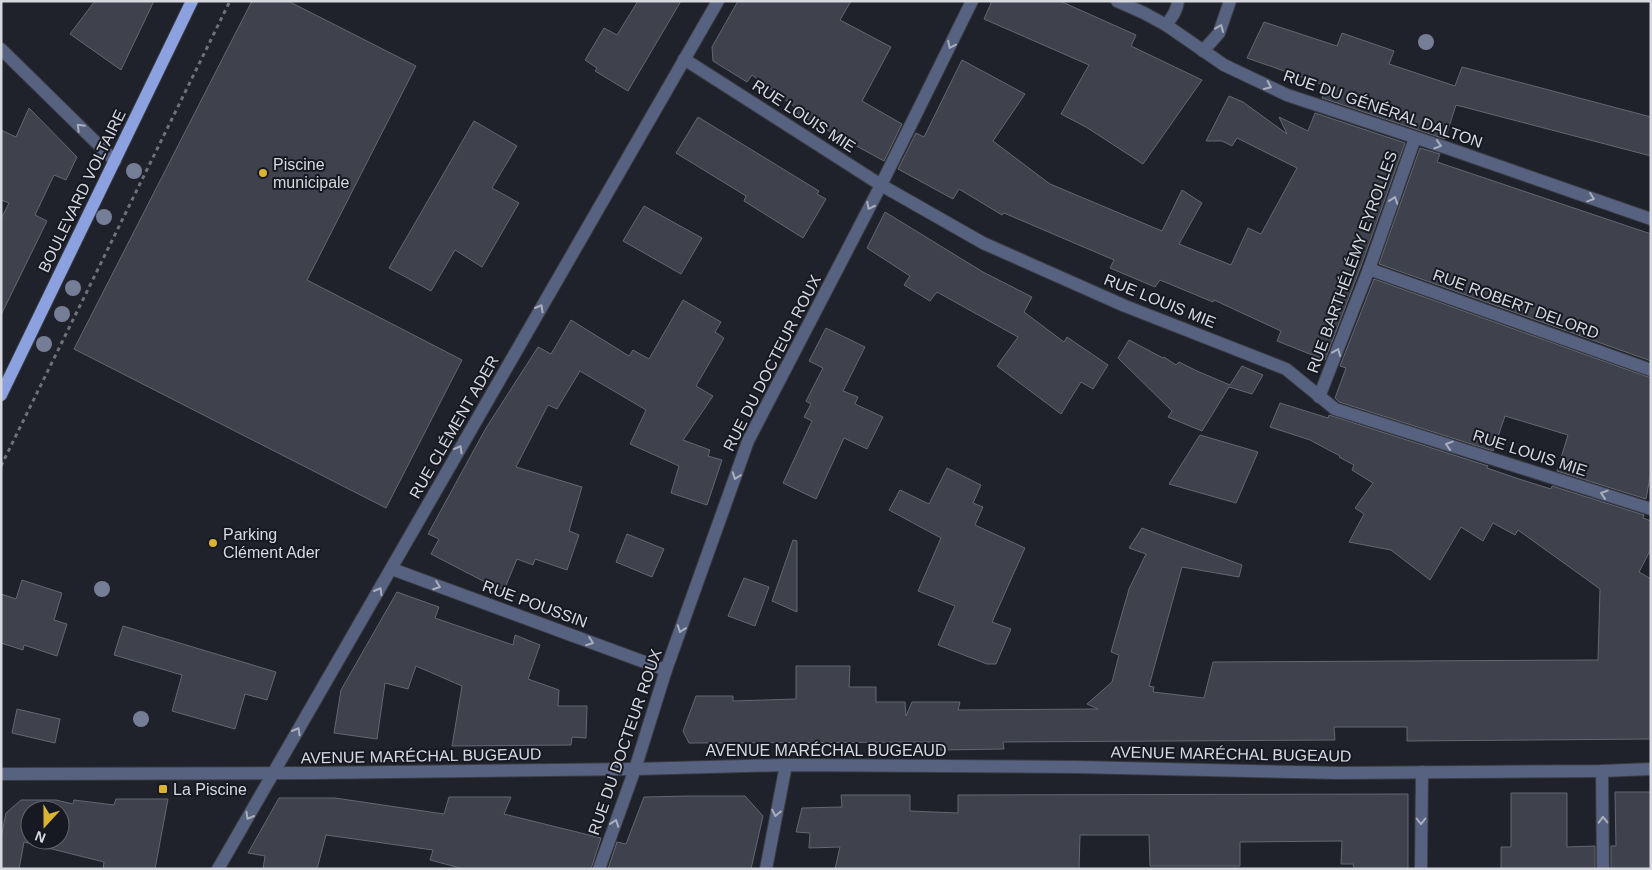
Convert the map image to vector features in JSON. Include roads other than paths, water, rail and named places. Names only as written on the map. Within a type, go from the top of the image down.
[{"type":"main road","name":"BOULEVARD VOLTAIRE","points":[[1,395],[192,1]]},
{"type":"street","name":"RUE CLÉMENT ADER","points":[[218,869],[718,1]]},
{"type":"street","name":"RUE DU DOCTEUR ROUX","points":[[599,869],[635,769],[666,670],[748,442],[881,185],[972,1]]},
{"type":"street","name":"RUE DU GÉNÉRAL DALTON","points":[[1117,1],[1166,25],[1224,65],[1287,95],[1651,219]]},
{"type":"street","points":[[1166,25],[1173,16],[1178,1]]},
{"type":"street","points":[[1203,51],[1219,33],[1230,1]]},
{"type":"street","points":[[1,49],[115,161]]},
{"type":"street","name":"RUE LOUIS MIE","points":[[684,59],[881,185],[983,243],[1125,306],[1286,369],[1334,409],[1651,509]]},
{"type":"street","name":"RUE BARTHÉLÉMY EYROLLES","points":[[1319,397],[1369,268],[1415,138]]},
{"type":"street","name":"RUE ROBERT DELORD","points":[[1369,268],[1651,370]]},
{"type":"street","name":"RUE POUSSIN","points":[[392,569],[666,670]]},
{"type":"street","points":[[766,869],[786,765]]},
{"type":"street","name":"AVENUE MARÉCHAL BUGEAUD","points":[[1,774],[273,774],[786,765],[1077,767],[1339,773],[1651,769]]},
{"type":"street","points":[[1602,771],[1604,869]]},
{"type":"street","points":[[1421,869],[1422,772]]},
{"type":"place","name":"Piscine municipale","points":[[263,173]]},
{"type":"place","name":"Parking Clément Ader","points":[[213,543]]},
{"type":"place","name":"La Piscine","points":[[163,789]]}]
